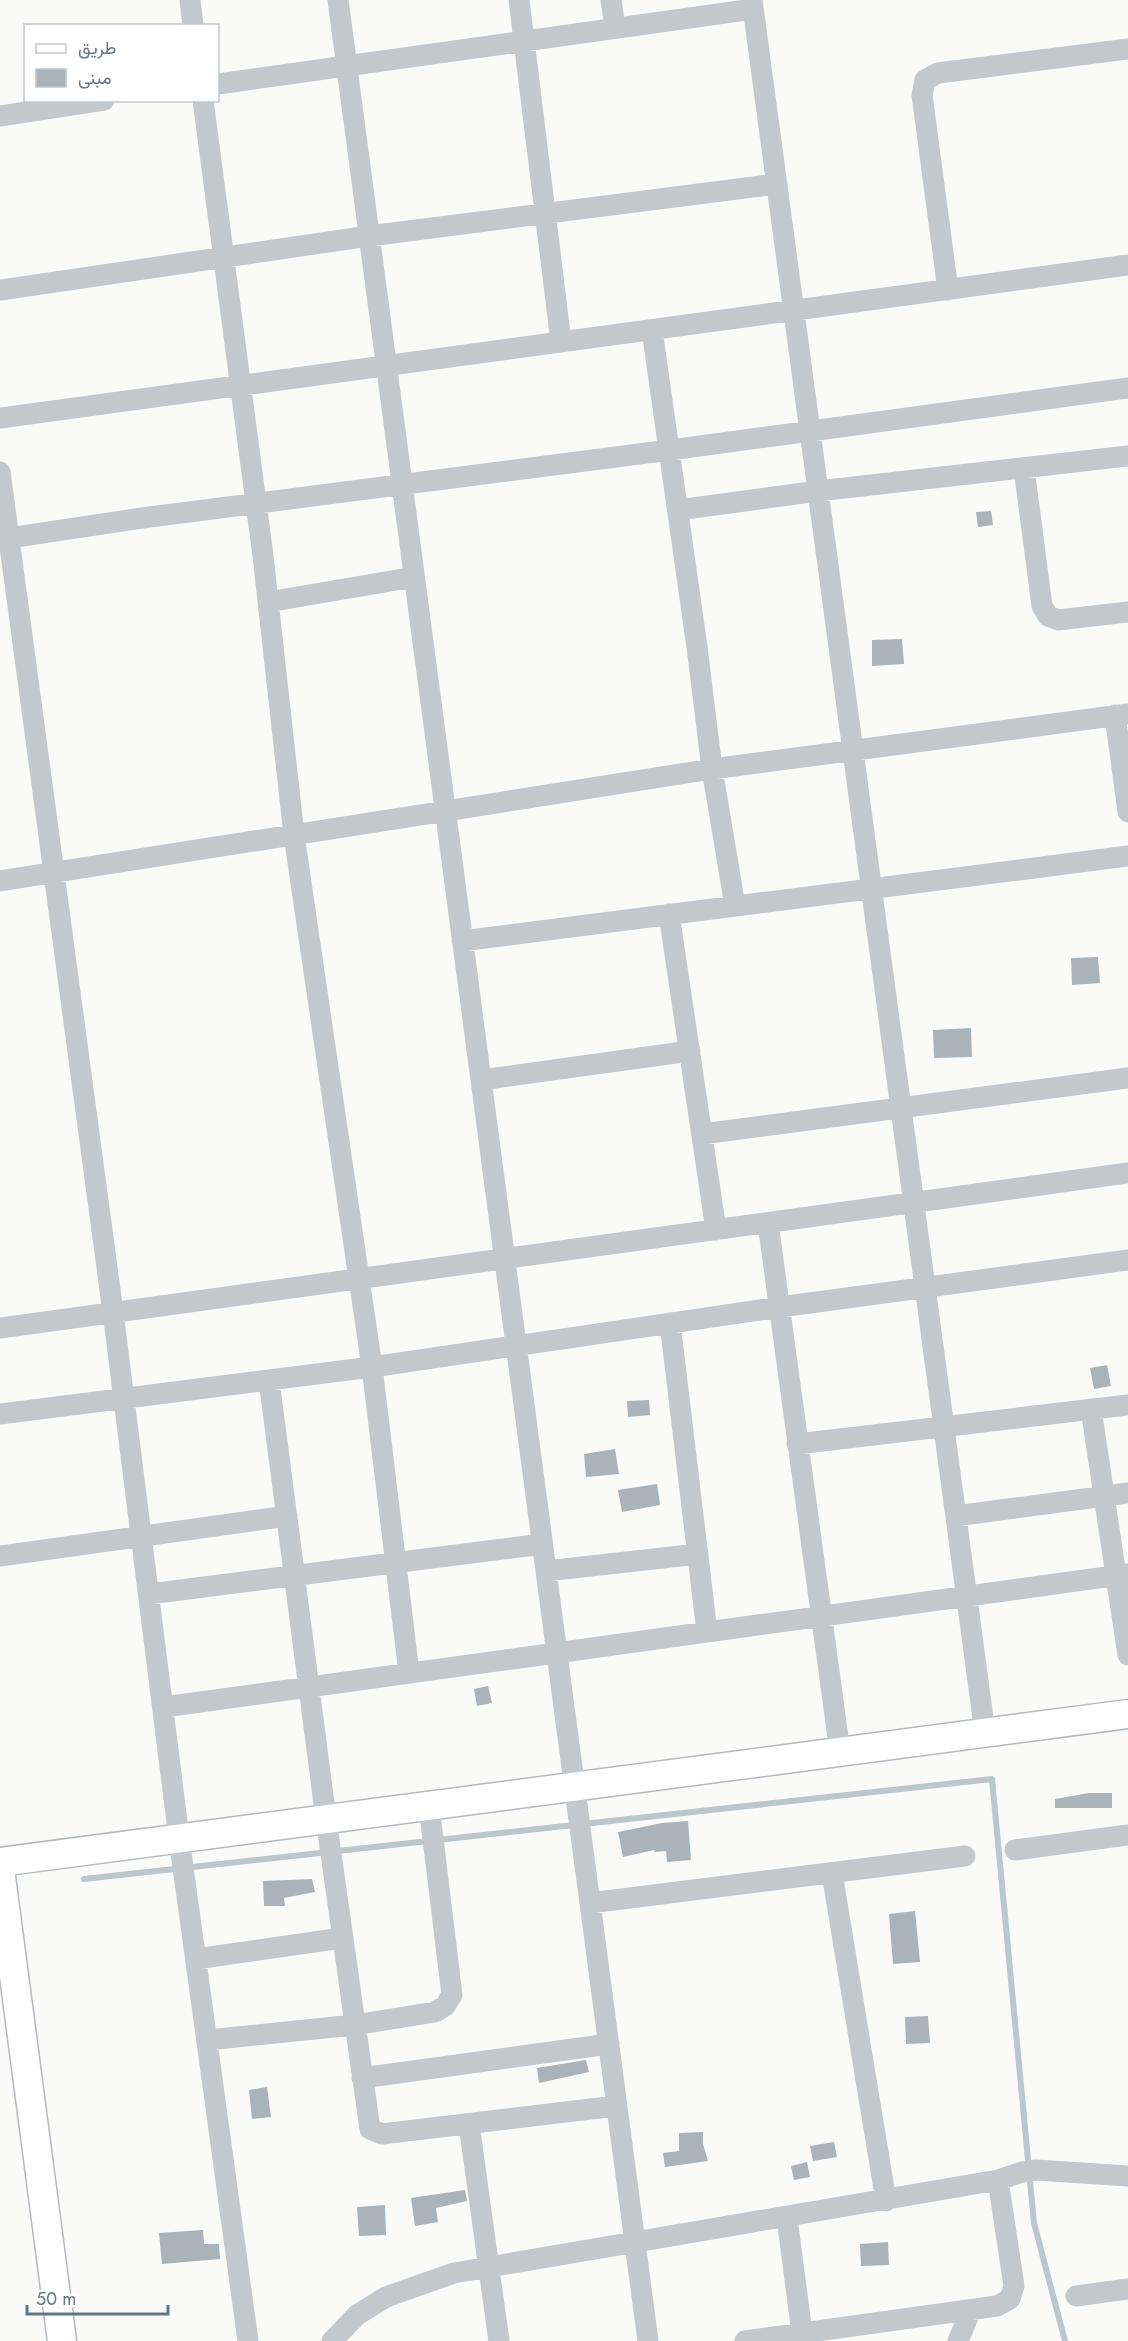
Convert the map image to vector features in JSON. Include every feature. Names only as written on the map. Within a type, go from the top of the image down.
[{"type":"street","points":[[190,0],[193,24]]},
{"type":"street","points":[[338,0],[648,2341]]},
{"type":"street","points":[[519,0],[561,342]]},
{"type":"street","points":[[611,0],[615,27]]},
{"type":"street","points":[[219,84],[524,41],[752,5],[985,1732]]},
{"type":"street","points":[[948,290],[922,95],[926,80],[938,73],[1128,49]]},
{"type":"street","points":[[0,116],[91,102]]},
{"type":"street","points":[[203,102],[268,602],[294,835],[372,1367],[409,1673]]},
{"type":"street","points":[[0,290],[369,236],[777,184]]},
{"type":"street","points":[[0,418],[1128,265]]},
{"type":"street","points":[[652,330],[712,769],[735,906]]},
{"type":"street","points":[[9,538],[401,483],[670,450],[1128,388]]},
{"type":"street","points":[[678,510],[818,491],[1128,456]]},
{"type":"street","points":[[1024,468],[1042,606],[1048,616],[1058,620],[1128,612]]},
{"type":"street","points":[[0,472],[113,1312],[179,1838],[248,2341]]},
{"type":"street","points":[[268,602],[414,578]]},
{"type":"street","points":[[0,881],[712,769],[1122,715],[1128,812]]},
{"type":"street","points":[[462,941],[1128,856]]},
{"type":"street","points":[[669,914],[716,1230]]},
{"type":"street","points":[[481,1080],[690,1051]]},
{"type":"street","points":[[702,1134],[1128,1078]]},
{"type":"street","points":[[0,1328],[1128,1173]]},
{"type":"street","points":[[768,1223],[840,1752]]},
{"type":"street","points":[[0,1414],[372,1367],[780,1307],[1128,1260]]},
{"type":"street","points":[[670,1323],[707,1632]]},
{"type":"street","points":[[269,1380],[342,1938],[370,2129],[382,2134],[616,2106]]},
{"type":"street","points":[[798,1444],[1128,1404]]},
{"type":"street","points":[[1091,1409],[1104,1496],[1122,1575],[1128,1656]]},
{"type":"street","points":[[956,1516],[1128,1493]]},
{"type":"street","points":[[0,1556],[287,1516]]},
{"type":"street","points":[[149,1594],[542,1544]]},
{"type":"street","points":[[546,1571],[698,1554]]},
{"type":"street","points":[[164,1707],[1122,1575]]},
{"type":"street","points":[[0,1862],[1128,1714]]},
{"type":"street","points":[[208,2040],[354,2025],[435,2012],[445,2006],[452,1995],[429,1806]]},
{"type":"street","points":[[1015,1850],[1128,1835]]},
{"type":"street","points":[[590,1903],[966,1856]]},
{"type":"street","points":[[0,1869],[62,2341]]},
{"type":"street","points":[[832,1873],[886,2200]]},
{"type":"street","points":[[196,1959],[342,1938]]},
{"type":"street","points":[[362,2078],[609,2044]]},
{"type":"street","points":[[469,2124],[499,2341]]},
{"type":"street","points":[[332,2341],[357,2315],[386,2297],[454,2273],[787,2218],[998,2180],[1022,2172],[1036,2170],[1128,2176]]},
{"type":"street","points":[[745,2341],[802,2337],[997,2306],[1010,2299],[1014,2286],[998,2180]]},
{"type":"street","points":[[787,2218],[802,2337]]},
{"type":"street","points":[[1076,2296],[1128,2289]]},
{"type":"street","points":[[958,2341],[971,2310]]},
{"type":"building","points":[[991,511],[993,525],[978,527],[976,512]]},
{"type":"building","points":[[902,639],[904,664],[872,666],[872,640]]},
{"type":"building","points":[[1098,957],[1100,983],[1072,985],[1071,958]]},
{"type":"building","points":[[971,1028],[972,1057],[934,1058],[933,1030]]},
{"type":"building","points":[[1107,1365],[1111,1386],[1094,1389],[1090,1368]]},
{"type":"building","points":[[649,1400],[650,1415],[628,1417],[627,1401]]},
{"type":"building","points":[[615,1449],[619,1474],[586,1477],[584,1454]]},
{"type":"building","points":[[657,1484],[660,1505],[622,1512],[618,1490]]},
{"type":"building","points":[[488,1686],[492,1703],[477,1706],[474,1689]]},
{"type":"building","points":[[1089,1793],[1112,1793],[1112,1808],[1055,1808],[1055,1799]]},
{"type":"building","points":[[688,1821],[691,1860],[667,1862],[666,1851],[655,1852],[654,1850],[623,1857],[618,1832],[662,1823]]},
{"type":"building","points":[[312,1879],[315,1892],[284,1898],[285,1906],[264,1906],[263,1881]]},
{"type":"building","points":[[915,1911],[920,1962],[893,1964],[889,1914]]},
{"type":"building","points":[[928,2016],[930,2043],[906,2044],[905,2017]]},
{"type":"building","points":[[586,2060],[589,2072],[539,2083],[537,2068]]},
{"type":"building","points":[[267,2087],[271,2117],[252,2119],[249,2090]]},
{"type":"building","points":[[703,2132],[703,2144],[708,2161],[665,2167],[663,2153],[679,2151],[679,2133]]},
{"type":"building","points":[[834,2142],[837,2157],[813,2161],[810,2146]]},
{"type":"building","points":[[807,2162],[810,2177],[794,2180],[791,2166]]},
{"type":"building","points":[[465,2190],[467,2201],[436,2208],[438,2222],[415,2226],[411,2198]]},
{"type":"building","points":[[385,2205],[386,2235],[359,2236],[357,2207]]},
{"type":"building","points":[[203,2230],[204,2244],[219,2244],[220,2259],[162,2264],[159,2233]]},
{"type":"building","points":[[888,2242],[889,2265],[861,2266],[860,2244]]},
{"type":"waterway","points":[[84,1879],[992,1779],[1034,2223],[1065,2341]]}]
